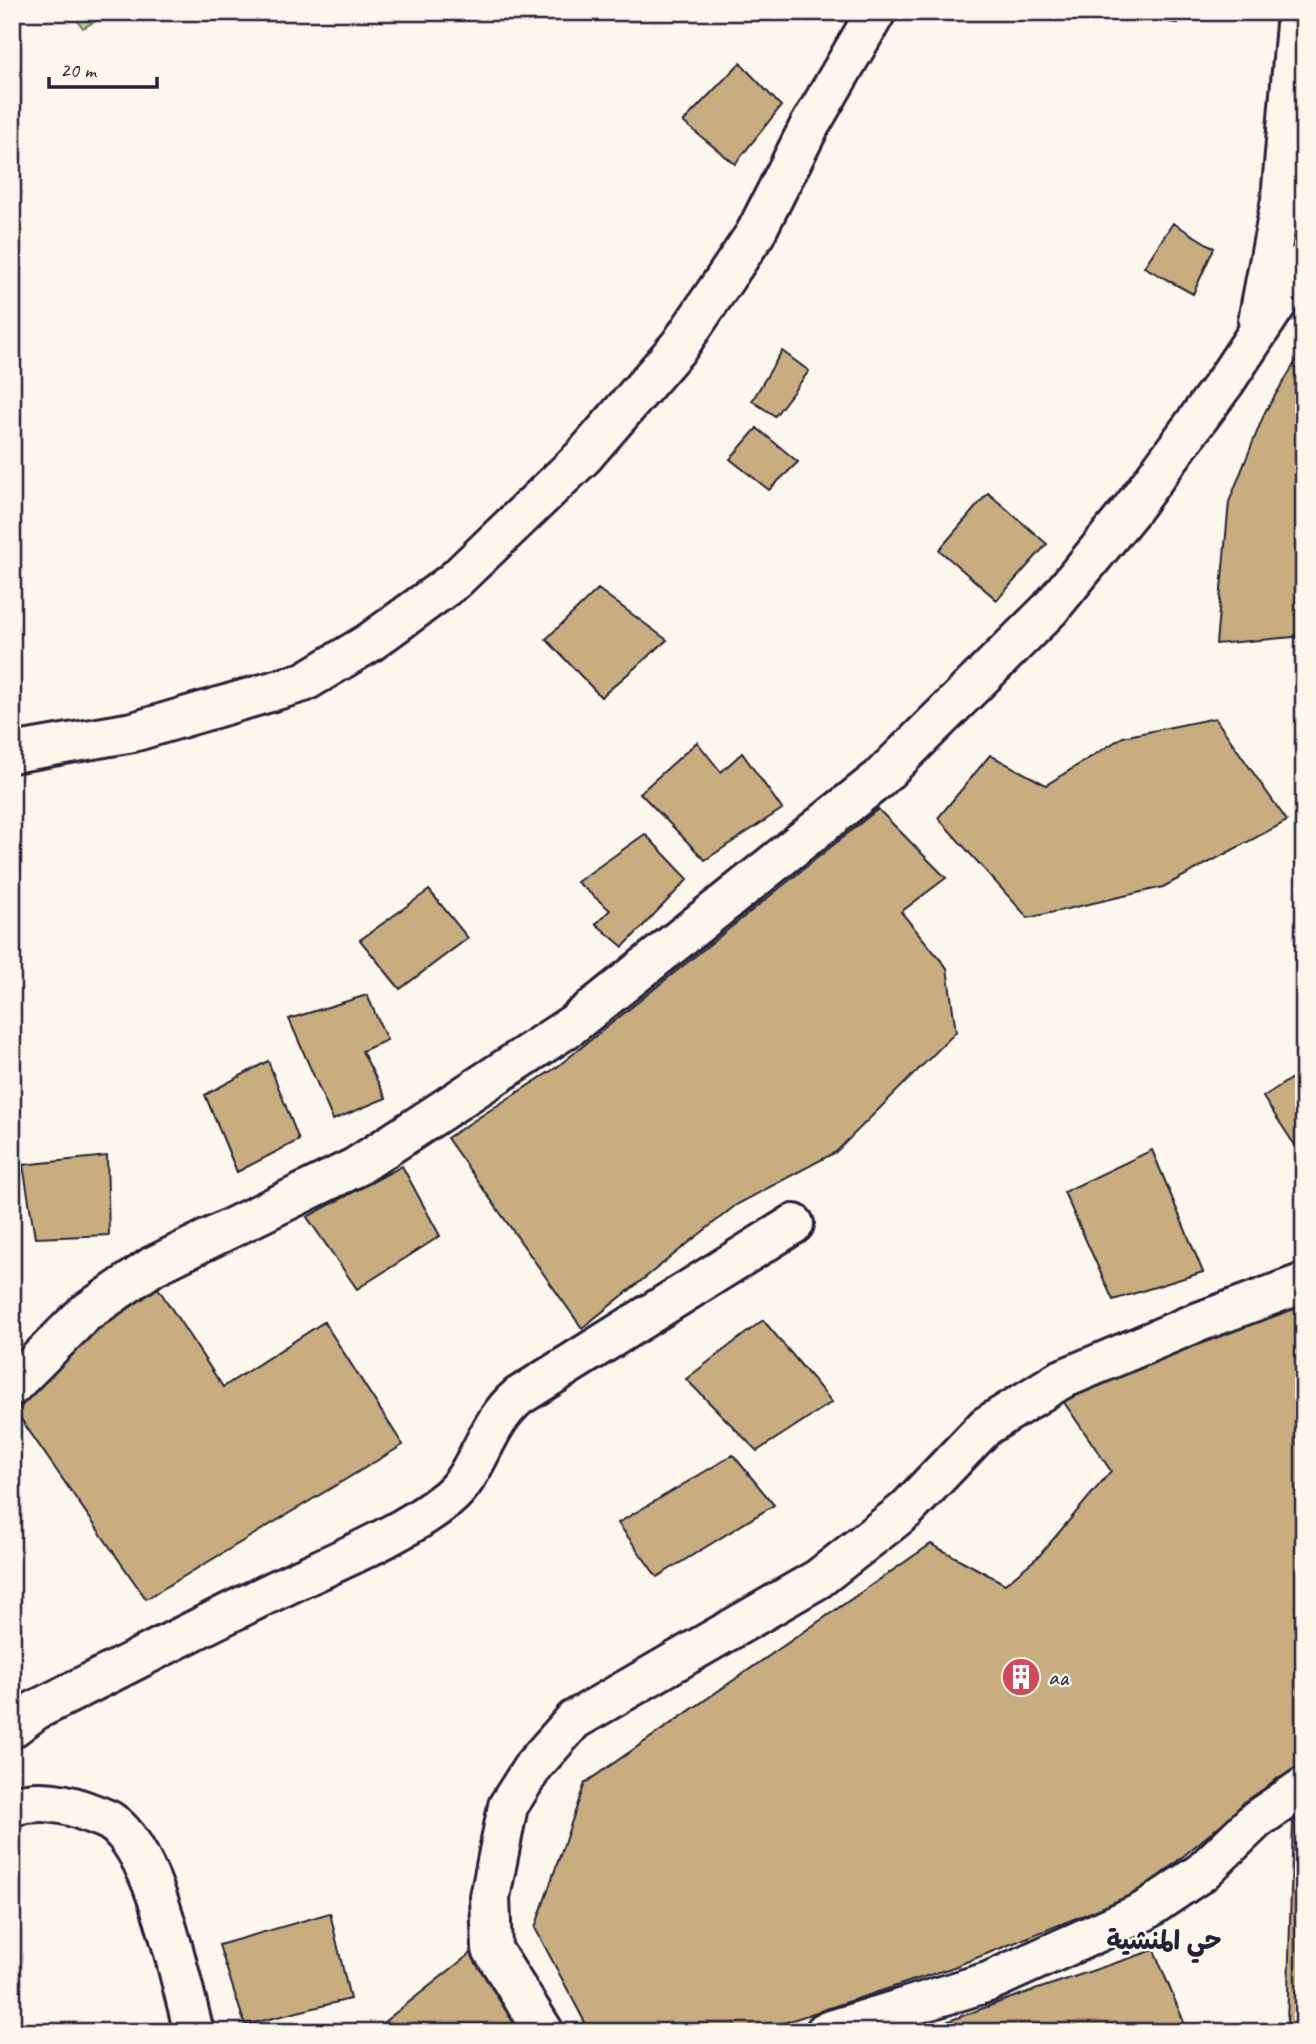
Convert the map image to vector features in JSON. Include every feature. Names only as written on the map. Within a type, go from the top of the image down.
[{"type":"street","points":[[12,753],[133,732],[304,682],[369,643],[454,581],[583,457],[680,345],[755,234],[809,127],[876,12]]},
{"type":"street","points":[[1255,337],[1281,201],[1297,12]]},
{"type":"street","points":[[12,1386],[84,1314],[153,1266],[356,1167],[572,1025],[771,869],[879,779],[1050,609],[1131,510],[1255,337],[1304,263]]},
{"type":"street","points":[[12,1728],[36,1710],[368,1547],[447,1499],[464,1482],[487,1432],[503,1409],[519,1396],[794,1224]]},
{"type":"street","points":[[544,2032],[492,1949],[490,1897],[508,1806],[534,1766],[574,1720],[818,1579],[906,1510],[986,1426],[1060,1380],[1188,1326],[1304,1283]]},
{"type":"street","points":[[825,2032],[988,1982],[1143,1912],[1202,1872],[1257,1819],[1304,1787]]},
{"type":"street","points":[[12,1806],[35,1800],[74,1807],[111,1822],[133,1847],[153,1884],[194,2032]]},
{"type":"green space","points":[[71,12],[112,12],[83,28]]},
{"type":"building","points":[[1101,12],[1179,12],[1177,23]]},
{"type":"building","points":[[740,63],[781,106],[735,164],[683,122]]},
{"type":"building","points":[[1173,223],[1214,248],[1193,294],[1144,267]]},
{"type":"building","points":[[1304,348],[1304,636],[1216,644],[1229,502],[1265,412]]},
{"type":"building","points":[[782,351],[809,371],[775,416],[752,401]]},
{"type":"building","points":[[757,428],[798,462],[769,490],[730,459]]},
{"type":"building","points":[[988,493],[1047,544],[997,600],[939,550]]},
{"type":"building","points":[[598,589],[667,640],[601,697],[546,639]]},
{"type":"building","points":[[1215,718],[1287,821],[1163,887],[1028,918],[938,818],[990,755],[1046,785],[1123,737]]},
{"type":"building","points":[[697,742],[721,772],[742,753],[782,809],[705,860],[640,793]]},
{"type":"building","points":[[878,809],[946,878],[901,912],[947,968],[956,1032],[836,1152],[736,1205],[582,1328],[447,1138],[557,1067]]},
{"type":"building","points":[[645,834],[688,879],[623,947],[596,924],[610,910],[577,882]]},
{"type":"building","points":[[429,890],[468,938],[400,989],[360,940]]},
{"type":"building","points":[[367,995],[387,1040],[362,1051],[386,1098],[333,1120],[289,1019]]},
{"type":"building","points":[[268,1061],[299,1140],[237,1172],[205,1095]]},
{"type":"building","points":[[1304,1070],[1304,1159],[1263,1097]]},
{"type":"building","points":[[1152,1150],[1203,1272],[1113,1300],[1064,1192]]},
{"type":"building","points":[[107,1156],[109,1235],[35,1238],[23,1165]]},
{"type":"building","points":[[402,1166],[440,1236],[357,1289],[307,1217]]},
{"type":"building","points":[[152,1279],[223,1387],[324,1322],[403,1445],[146,1599],[16,1412],[101,1318]]},
{"type":"building","name":"aa","points":[[1304,1302],[1304,1770],[1276,1779],[1139,1893],[951,1968],[756,2032],[590,2032],[535,1928],[585,1783],[931,1544],[1005,1584],[1039,1556],[1111,1471],[1061,1398],[1215,1330]]},
{"type":"building","points":[[763,1320],[832,1402],[757,1451],[686,1379]]},
{"type":"building","points":[[733,1455],[774,1505],[657,1577],[618,1523]]},
{"type":"building","points":[[1304,1816],[1304,2027],[1287,2026],[1293,1821]]},
{"type":"building","points":[[330,1913],[350,1999],[245,2025],[219,1945]]},
{"type":"building","points":[[480,1946],[528,2032],[384,2032],[379,2026]]},
{"type":"building","points":[[1154,1950],[1188,2032],[919,2032],[1011,1998]]},
{"type":"place","name":"aa","points":[[1021,1677]]},
{"type":"district","name":"حي المنشية","points":[[1164,1940]]}]
